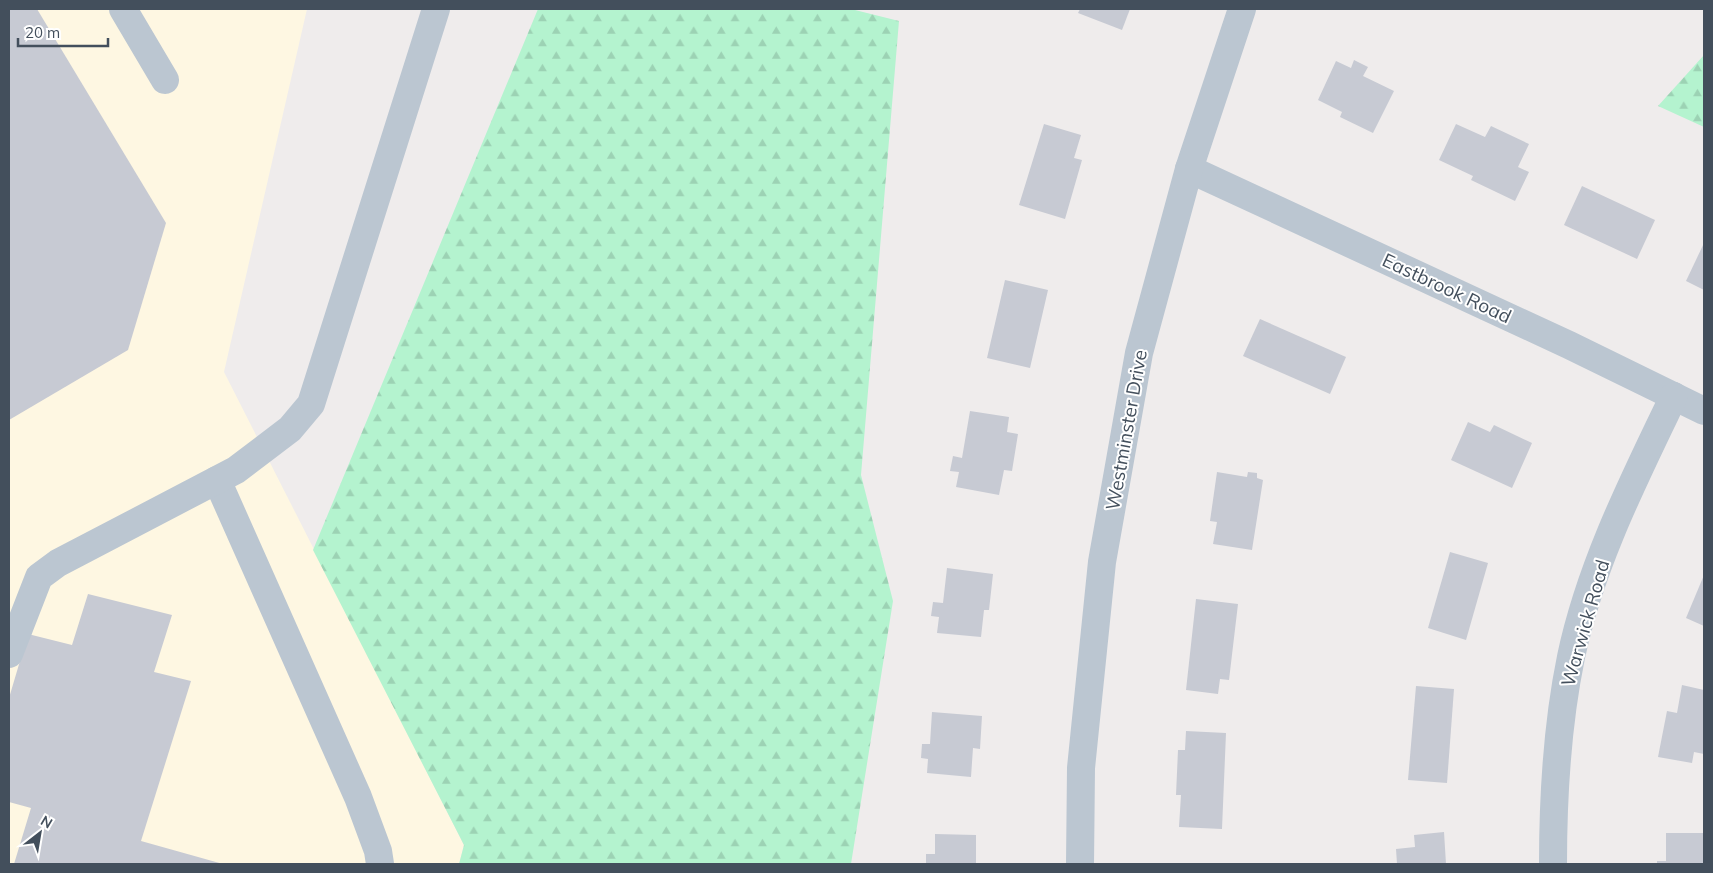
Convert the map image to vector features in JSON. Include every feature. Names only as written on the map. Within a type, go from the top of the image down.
[{"type":"street","points":[[123,9],[165,80]]},
{"type":"street","points":[[9,654],[39,577],[58,563],[236,470],[290,429],[311,404],[436,9]]},
{"type":"street","name":"Westminster Drive","points":[[1080,864],[1081,768],[1102,562],[1139,353],[1189,169],[1242,9]]},
{"type":"street","name":"Eastbrook Road","points":[[1189,169],[1569,345],[1704,411]]},
{"type":"street","name":"Warwick Road","points":[[1553,864],[1553,807],[1559,725],[1571,656],[1595,575],[1634,478],[1674,396]]},
{"type":"street","points":[[217,480],[358,797],[378,851],[380,864]]},
{"type":"shaded area","points":[[9,9],[307,9],[224,372],[464,845],[459,864],[9,864]]},
{"type":"green space","points":[[538,9],[851,9],[899,21],[861,475],[893,601],[851,864],[459,864],[464,845],[313,550]]},
{"type":"green space","points":[[1704,55],[1704,127],[1658,106]]},
{"type":"building","points":[[9,9],[37,9],[166,223],[128,350],[9,420]]},
{"type":"building","points":[[1080,9],[1130,9],[1122,30],[1078,13]]},
{"type":"building","points":[[1354,60],[1368,67],[1363,76],[1394,91],[1373,133],[1340,117],[1342,112],[1318,100],[1336,61],[1351,68]]},
{"type":"building","points":[[1044,124],[1081,135],[1074,158],[1082,160],[1065,219],[1019,205]]},
{"type":"building","points":[[1456,124],[1485,137],[1491,126],[1529,144],[1518,167],[1529,172],[1515,201],[1471,180],[1473,176],[1439,160]]},
{"type":"building","points":[[1582,186],[1655,220],[1637,259],[1564,225]]},
{"type":"building","points":[[1704,243],[1704,290],[1686,281]]},
{"type":"building","points":[[1005,280],[1048,290],[1030,368],[987,358]]},
{"type":"building","points":[[1260,319],[1346,357],[1330,394],[1243,356]]},
{"type":"building","points":[[970,411],[1009,417],[1007,432],[1018,434],[1012,471],[1004,470],[999,495],[956,487],[959,472],[950,471],[953,456],[962,458]]},
{"type":"building","points":[[1468,422],[1490,432],[1494,425],[1532,443],[1512,488],[1451,460]]},
{"type":"building","points":[[1217,472],[1247,477],[1248,472],[1257,473],[1257,478],[1263,480],[1252,550],[1213,544],[1217,522],[1210,521]]},
{"type":"building","points":[[1450,552],[1488,563],[1466,640],[1428,628]]},
{"type":"building","points":[[947,568],[993,574],[989,610],[984,610],[981,637],[937,633],[939,617],[931,616],[933,602],[943,603]]},
{"type":"building","points":[[1704,575],[1704,626],[1686,618]]},
{"type":"building","points":[[88,594],[172,615],[154,672],[191,681],[141,841],[223,864],[14,864],[31,808],[9,802],[9,698],[28,634],[72,645]]},
{"type":"building","points":[[1196,599],[1238,604],[1229,680],[1220,679],[1218,694],[1186,690]]},
{"type":"building","points":[[1682,685],[1704,690],[1704,754],[1694,752],[1692,763],[1658,757],[1667,711],[1677,713]]},
{"type":"building","points":[[1416,686],[1454,689],[1447,783],[1408,780]]},
{"type":"building","points":[[932,712],[982,716],[980,749],[973,748],[971,777],[927,773],[928,759],[921,758],[922,744],[930,744]]},
{"type":"building","points":[[1186,731],[1226,733],[1222,829],[1179,827],[1181,795],[1176,795],[1178,750],[1185,750]]},
{"type":"building","points":[[1444,832],[1446,864],[1397,864],[1396,849],[1415,847],[1414,835]]},
{"type":"building","points":[[1666,833],[1704,833],[1704,864],[1657,864],[1657,861],[1666,861]]},
{"type":"building","points":[[935,834],[976,835],[976,864],[926,864],[926,854],[935,854]]}]
